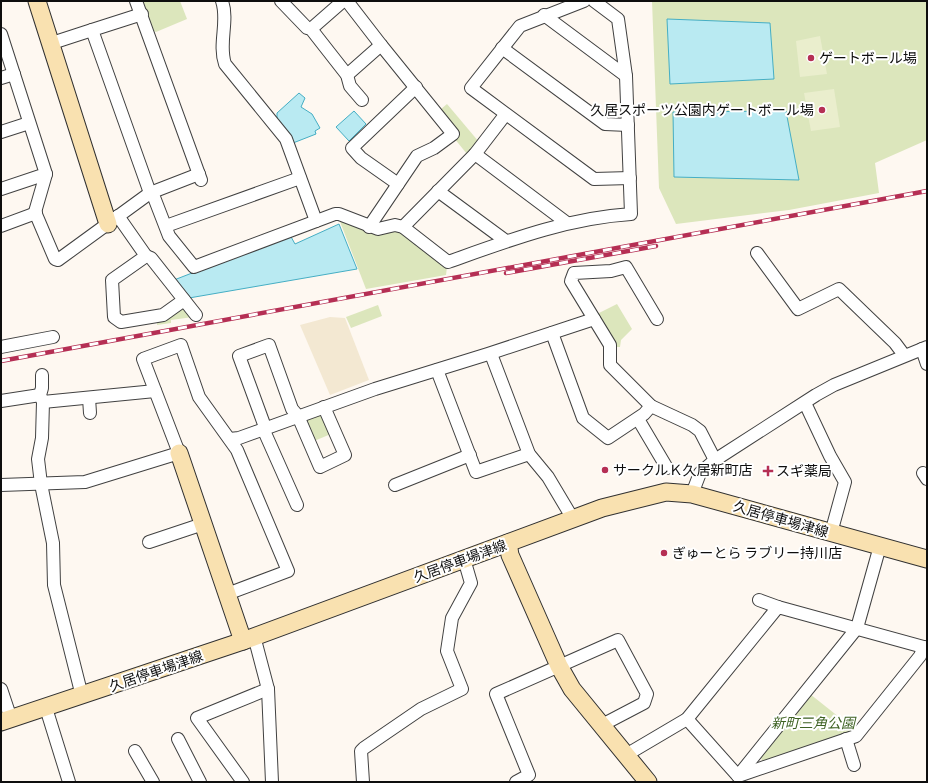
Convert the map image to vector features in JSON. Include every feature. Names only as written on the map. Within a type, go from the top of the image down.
[{"type":"main road","points":[[37,1],[49,44],[113,220]]},
{"type":"main road","points":[[179,453],[227,594],[249,639]]},
{"type":"main road","name":"久居停車場津線","points":[[6,721],[249,639],[573,519],[644,497],[666,492],[692,494],[927,558]]},
{"type":"main road","points":[[508,543],[510,555],[559,666],[572,689],[648,782]]},
{"type":"street","points":[[1,34],[46,174],[36,213],[55,259],[58,260],[151,193],[200,177],[136,1]]},
{"type":"street","points":[[222,1],[224,12],[222,57],[224,64],[281,131],[290,148],[316,221]]},
{"type":"street","points":[[281,1],[307,28],[311,29],[347,75],[350,86],[362,100]]},
{"type":"street","points":[[311,29],[343,1]]},
{"type":"street","points":[[347,1],[453,134],[434,148],[417,156],[369,227]]},
{"type":"street","points":[[92,30],[151,193],[169,236],[194,267],[316,221],[339,214],[369,227],[378,229],[395,226],[403,227],[448,262],[506,241],[567,223],[601,216],[631,214],[630,178],[626,76],[618,19],[592,1],[544,15],[520,26],[471,88],[594,179],[630,178]]},
{"type":"street","points":[[49,44],[142,14]]},
{"type":"street","points":[[544,15],[626,76]]},
{"type":"street","points":[[347,75],[381,45]]},
{"type":"street","points":[[502,48],[605,124],[628,125]]},
{"type":"street","points":[[1,78],[14,74]]},
{"type":"street","points":[[398,184],[361,158],[352,148],[416,88]]},
{"type":"street","points":[[403,227],[475,154],[505,114]]},
{"type":"street","points":[[1,132],[29,123]]},
{"type":"street","points":[[475,154],[567,223]]},
{"type":"street","points":[[1,189],[46,174]]},
{"type":"street","points":[[166,226],[300,178]]},
{"type":"street","points":[[438,191],[506,241]]},
{"type":"street","points":[[1,226],[36,213]]},
{"type":"street","points":[[113,220],[146,256],[151,258],[196,315]]},
{"type":"street","points":[[757,253],[798,309],[839,289],[895,343],[904,355]]},
{"type":"street","points":[[146,256],[112,280],[114,317],[120,322],[162,315],[184,300]]},
{"type":"street","points":[[657,319],[626,267],[611,271],[574,272],[571,281],[610,345],[610,365],[651,406],[692,425],[700,431],[715,460]]},
{"type":"street","points":[[230,439],[239,438],[265,427],[324,407],[491,354],[594,319]]},
{"type":"street","points":[[552,333],[584,418],[608,438],[638,419],[651,406]]},
{"type":"street","points":[[1,347],[53,337]]},
{"type":"street","points":[[1,485],[72,484],[98,479],[179,453],[143,359],[181,345],[199,397],[237,450],[288,571],[227,594]]},
{"type":"street","points":[[297,505],[265,433],[265,427],[239,356],[269,345],[292,408],[298,416],[320,466],[345,455],[324,407]]},
{"type":"street","points":[[692,494],[700,473],[715,460],[834,384],[924,348],[927,364]]},
{"type":"street","points":[[491,354],[529,454],[548,477],[573,519]]},
{"type":"street","points":[[437,370],[476,472],[529,454]]},
{"type":"street","points":[[42,375],[42,438],[38,459],[41,484],[53,544],[54,585],[82,696]]},
{"type":"street","points":[[1,401],[89,398],[155,391]]},
{"type":"street","points":[[89,398],[90,413]]},
{"type":"street","points":[[805,403],[830,456],[845,482],[831,533]]},
{"type":"street","points":[[638,419],[666,468]]},
{"type":"street","points":[[395,484],[470,455]]},
{"type":"street","points":[[149,542],[203,524]]},
{"type":"street","points":[[738,776],[857,628],[880,546]]},
{"type":"street","points":[[362,782],[361,750],[421,710],[462,689],[447,650],[452,618],[471,583],[464,559]]},
{"type":"street","points":[[738,776],[856,736],[925,648],[778,607],[759,600]]},
{"type":"street","points":[[626,754],[688,719],[778,607]]},
{"type":"street","points":[[249,639],[268,689],[272,782]]},
{"type":"street","points":[[516,782],[529,775],[496,694],[618,640],[647,694],[644,703],[602,725]]},
{"type":"street","points":[[1,689],[6,721]]},
{"type":"street","points":[[243,782],[197,718],[268,689]]},
{"type":"street","points":[[46,708],[69,782]]},
{"type":"street","points":[[688,719],[738,776]]},
{"type":"street","points":[[178,739],[200,782]]},
{"type":"street","points":[[846,739],[854,765]]},
{"type":"street","points":[[135,751],[153,782]]},
{"type":"shaded area","points":[[330,317],[345,318],[369,380],[330,395],[300,325]]},
{"type":"green space","points":[[142,1],[180,1],[187,19],[156,32],[152,30]]},
{"type":"green space","points":[[652,1],[927,1],[927,140],[875,163],[879,193],[789,210],[676,224],[659,188]]},
{"type":"green space","name":"ゲートボール場","points":[[820,36],[827,74],[800,77],[796,41]]},
{"type":"green space","name":"久居スポーツ公園内ゲートボール場","points":[[834,89],[840,127],[811,131],[804,93]]},
{"type":"green space","points":[[447,104],[479,142],[467,154],[454,138],[440,110]]},
{"type":"green space","points":[[339,219],[400,232],[447,267],[446,275],[366,289]]},
{"type":"green space","points":[[184,304],[193,317],[171,320],[171,323],[157,325],[157,322]]},
{"type":"green space","points":[[617,304],[632,329],[621,340],[620,347],[616,347],[597,314]]},
{"type":"green space","points":[[378,305],[382,316],[351,328],[346,317]]},
{"type":"green space","points":[[321,413],[331,434],[314,441],[304,418]]},
{"type":"green space","name":"新町三角公園","points":[[810,694],[854,729],[853,732],[763,762],[760,756]]},
{"type":"water","points":[[667,19],[770,23],[774,79],[670,84]]},
{"type":"water","points":[[299,93],[305,98],[301,107],[312,114],[320,128],[315,131],[316,134],[293,143],[277,120],[277,113]]},
{"type":"water","points":[[354,111],[366,124],[349,141],[336,127]]},
{"type":"water","points":[[786,111],[799,180],[674,177],[673,112]]},
{"type":"water","points":[[339,224],[357,269],[189,298],[174,280],[290,235],[295,244]]},
{"type":"railway","points":[[1,361],[927,191]]},
{"type":"railway","points":[[506,273],[656,246]]},
{"type":"place","name":"ゲートボール場","points":[[811,58]]},
{"type":"place","name":"久居スポーツ公園内ゲートボール場","points":[[822,110]]},
{"type":"place","name":"サークルＫ久居新町店","points":[[605,470]]},
{"type":"place","name":"スギ薬局","points":[[768,471]]},
{"type":"place","name":"ぎゅーとら ラブリー持川店","points":[[664,553]]}]
